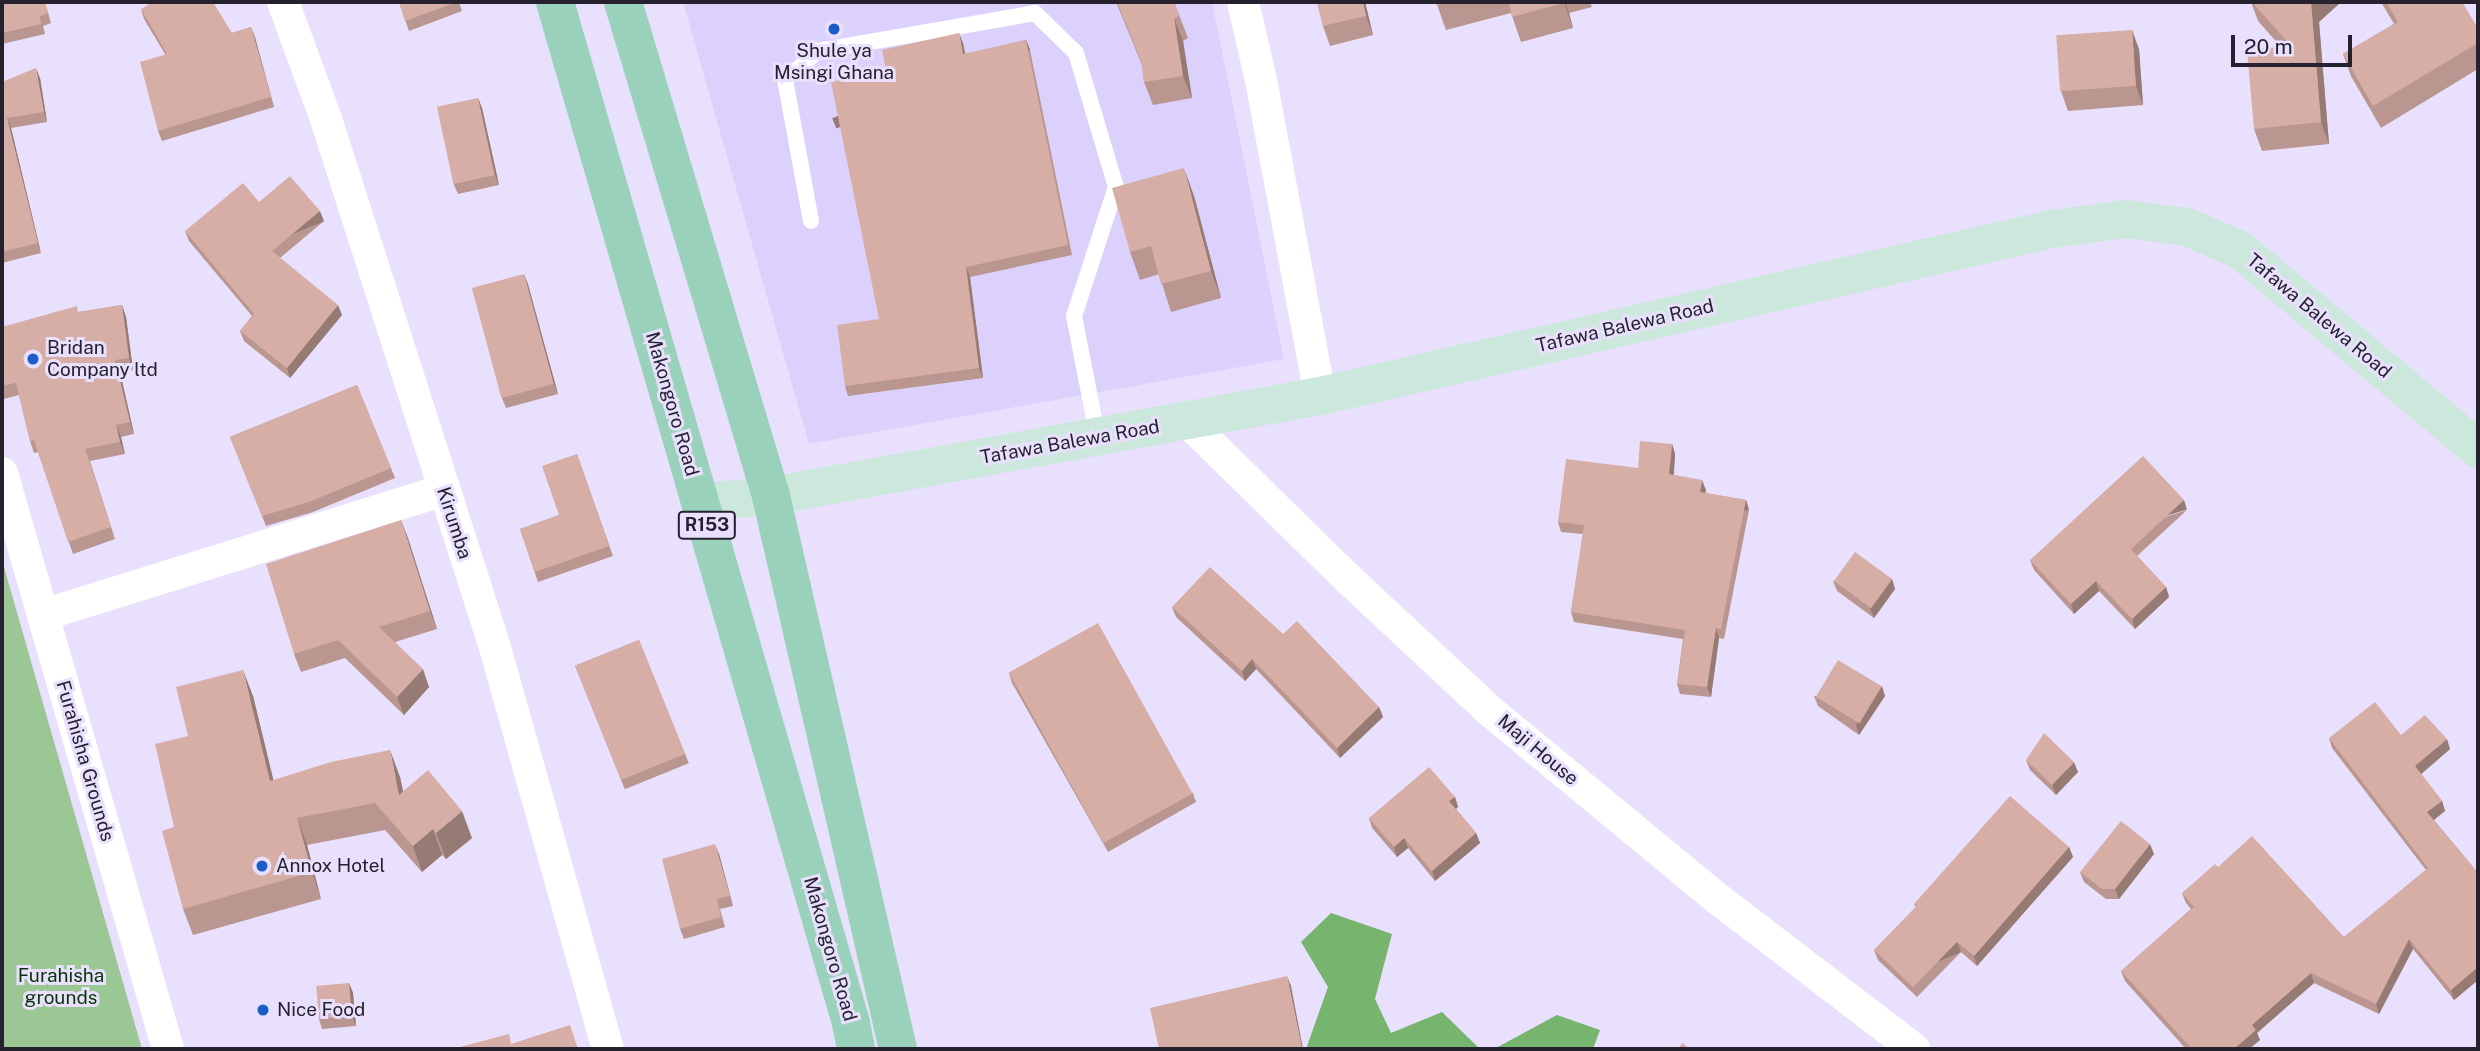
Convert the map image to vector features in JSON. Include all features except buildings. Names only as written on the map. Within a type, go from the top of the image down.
[{"type":"main road","name":"Makongoro Road","points":[[555,2],[851,1023],[856,1049]]},
{"type":"main road","name":"Makongoro Road","points":[[623,2],[771,496],[898,1049]]},
{"type":"main road","name":"Tafawa Balewa Road","points":[[701,502],[771,496],[1320,396],[2052,229],[2126,219],[2187,227],[2240,250],[2478,449]]},
{"type":"street","name":"Kirumba","points":[[283,2],[326,119],[494,644],[608,1049]]},
{"type":"street","points":[[1243,2],[1261,80],[1320,396]]},
{"type":"street","name":"Maji House","points":[[1187,421],[1342,573],[1490,711],[1717,899],[1914,1049]]},
{"type":"street","name":"Furahisha Grounds","points":[[2,473],[168,1049]]},
{"type":"street","points":[[43,615],[444,490]]},
{"type":"lane","points":[[811,222],[785,80],[818,51],[1035,13],[1076,53],[1116,187],[1074,316],[1098,438]]},
{"type":"shaded area","points":[[683,2],[1212,2],[1284,359],[809,444]]},
{"type":"green space","name":"Furahisha grounds","points":[[2,560],[142,1049],[2,1049]]},
{"type":"green space","points":[[1331,913],[1392,934],[1375,999],[1391,1033],[1442,1012],[1480,1049],[1306,1049],[1328,987],[1301,942]]},
{"type":"green space","points":[[1557,1015],[1600,1030],[1593,1049],[1494,1049]]},
{"type":"place","name":"Shule ya Msingi Ghana","points":[[834,29]]},
{"type":"place","name":"Bridan Company ltd","points":[[33,359]]},
{"type":"place","name":"Annox Hotel","points":[[262,866]]},
{"type":"place","name":"Nice Food","points":[[263,1010]]}]
